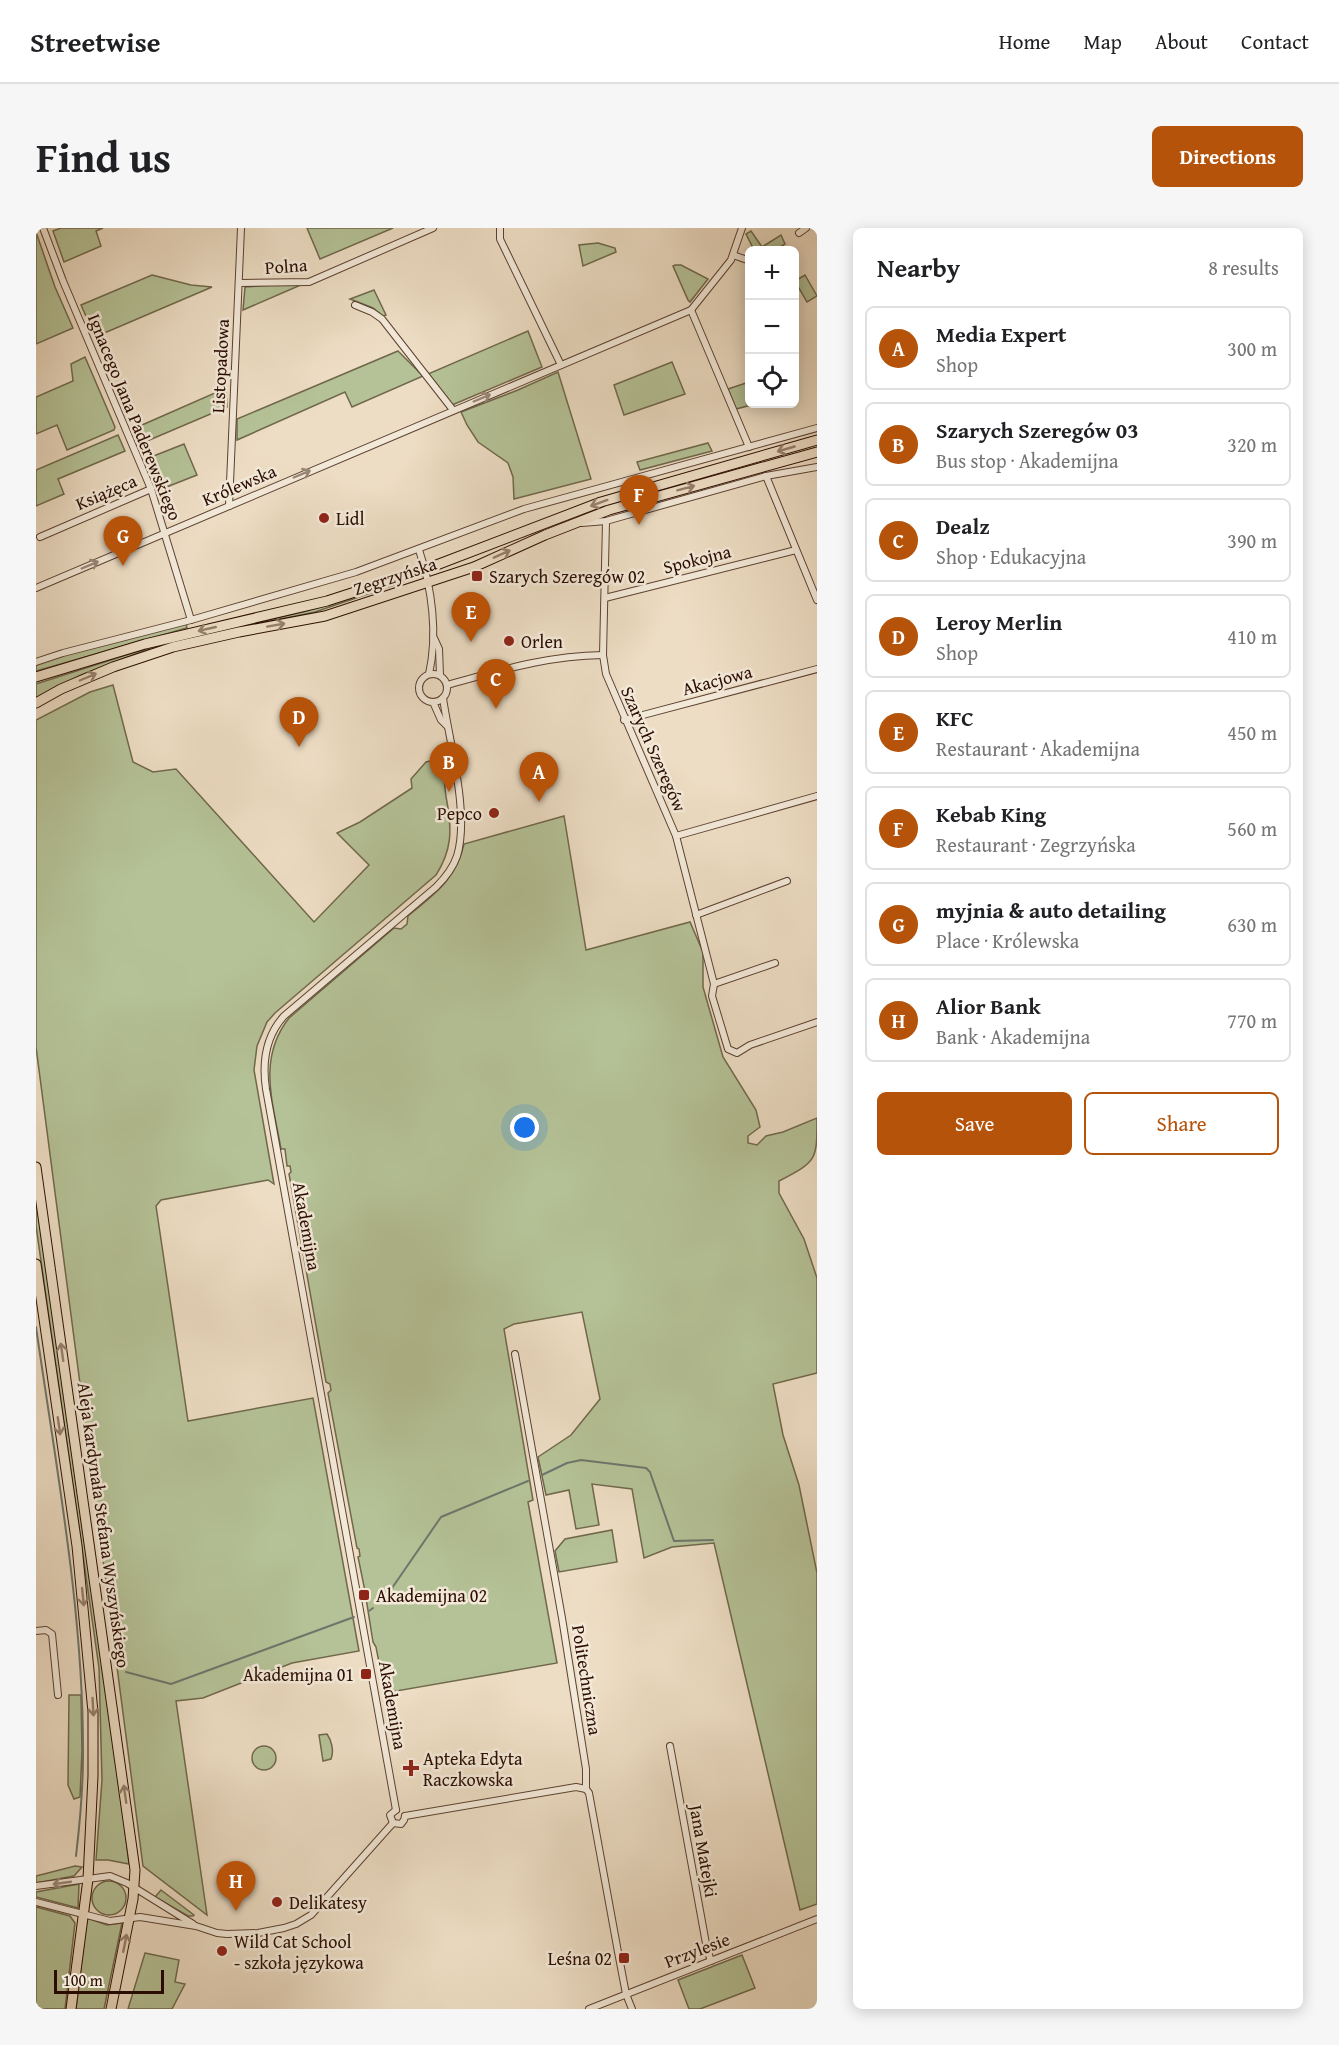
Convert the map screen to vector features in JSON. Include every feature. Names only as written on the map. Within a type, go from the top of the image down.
[{"type":"main road","name":"Zegrzyńska","points":[[36,677],[145,644],[327,601],[426,569],[601,502],[817,440]]},
{"type":"main road","name":"Zegrzyńska","points":[[36,704],[61,689],[113,667],[173,647],[325,616],[474,567],[569,525],[638,501],[805,455],[817,454]]},
{"type":"main road","name":"Aleja kardynała Stefana Wyszyńskiego","points":[[36,1167],[133,1852],[135,1888]]},
{"type":"main road","name":"Aleja kardynała Stefana Wyszyńskiego","points":[[36,1264],[77,1546],[89,1657],[94,1756],[88,1879]]},
{"type":"main road","points":[[71,2009],[88,1879]]},
{"type":"main road","points":[[111,2009],[135,1888]]},
{"type":"street","name":"Ignacego Jana Paderewskiego","points":[[44,228],[63,281],[151,489],[191,620]]},
{"type":"street","name":"Listopadowa","points":[[229,506],[241,228]]},
{"type":"street","name":"Polna","points":[[239,283],[309,282],[433,228]]},
{"type":"street","points":[[500,228],[500,239],[561,365]]},
{"type":"street","points":[[742,228],[733,255],[691,310],[749,447]]},
{"type":"street","points":[[799,233],[806,228]]},
{"type":"street","points":[[733,255],[745,259]]},
{"type":"street","points":[[355,305],[382,319],[453,410]]},
{"type":"street","name":"Królewska","points":[[36,588],[691,310]]},
{"type":"street","points":[[36,662],[63,652],[191,620],[356,572],[524,509],[817,428]]},
{"type":"street","points":[[569,525],[606,521],[766,476],[817,467]]},
{"type":"street","points":[[766,476],[817,600]]},
{"type":"street","name":"Książęca","points":[[40,537],[151,489]]},
{"type":"street","name":"Szarych Szeregów","points":[[606,521],[603,655],[606,674],[676,836],[714,984],[712,996],[728,1049],[737,1053],[750,1045],[817,1022]]},
{"type":"street","name":"Spokojna","points":[[605,598],[796,549]]},
{"type":"street","points":[[419,550],[426,569],[433,637],[429,674]]},
{"type":"street","points":[[433,637],[439,649],[440,675],[447,684],[446,693],[442,698],[432,702],[423,698],[419,688],[422,679],[429,674],[440,675]]},
{"type":"street","points":[[447,684],[534,661],[603,655]]},
{"type":"street","name":"Akacjowa","points":[[624,720],[817,669]]},
{"type":"street","name":"Akademijna","points":[[396,1810],[266,1089],[264,1064],[271,1036],[284,1016],[436,887],[451,869],[459,849],[460,814],[454,754],[442,698]]},
{"type":"street","name":"Akademijna","points":[[432,702],[441,720],[447,726]]},
{"type":"street","points":[[676,836],[817,796]]},
{"type":"street","points":[[696,915],[787,881]]},
{"type":"street","points":[[714,984],[774,963]]},
{"type":"street","name":"Politechniczna","points":[[515,1354],[566,1639],[586,1769],[586,1789],[591,1800],[626,1994],[632,2009]]},
{"type":"street","points":[[36,1631],[46,1630],[52,1634],[58,1695]]},
{"type":"street","name":"Jana Matejki","points":[[670,1746],[707,1949],[711,1960]]},
{"type":"street","points":[[405,1816],[576,1787],[586,1789]]},
{"type":"street","points":[[393,1823],[390,1815],[396,1810],[401,1811],[405,1816]]},
{"type":"street","points":[[393,1823],[401,1824],[405,1816]]},
{"type":"street","points":[[36,1902],[110,1921],[130,1917],[196,1926],[217,1933],[270,1931],[296,1924],[311,1915],[393,1823]]},
{"type":"street","points":[[36,1886],[110,1876],[118,1878],[196,1926]]},
{"type":"street","name":"Przylesie","points":[[589,2009],[817,1919]]},
{"type":"green space","points":[[61,228],[103,228],[96,231],[101,246],[64,262],[53,231]]},
{"type":"green space","points":[[307,228],[393,228],[320,259]]},
{"type":"green space","points":[[751,231],[761,246],[752,246],[746,234]]},
{"type":"green space","points":[[36,232],[55,287],[73,328],[36,344]]},
{"type":"green space","points":[[781,235],[785,244],[782,246],[764,246]]},
{"type":"green space","points":[[598,243],[615,248],[616,252],[583,266],[579,245]]},
{"type":"green space","points":[[681,265],[708,279],[690,302],[673,266]]},
{"type":"green space","points":[[152,275],[191,285],[212,287],[95,337],[81,305]]},
{"type":"green space","points":[[805,275],[817,296],[807,302],[799,288],[799,279]]},
{"type":"green space","points":[[303,284],[243,310],[245,287]]},
{"type":"green space","points":[[374,290],[386,315],[383,316],[373,308],[350,299]]},
{"type":"green space","points":[[528,331],[542,367],[452,405],[428,374]]},
{"type":"green space","points":[[398,351],[423,376],[352,407],[345,392],[237,440],[237,419]]},
{"type":"green space","points":[[85,357],[115,427],[114,430],[67,450],[57,425],[36,434],[36,397],[73,381],[71,364]]},
{"type":"green space","points":[[672,362],[685,394],[624,415],[614,385]]},
{"type":"green space","points":[[558,372],[591,479],[514,499],[513,477],[508,463],[478,442],[461,412]]},
{"type":"green space","points":[[745,383],[745,407],[736,409],[728,389]]},
{"type":"green space","points":[[226,388],[227,407],[140,444],[133,429]]},
{"type":"green space","points":[[118,435],[125,451],[58,479],[64,494],[36,506],[36,470]]},
{"type":"green space","points":[[708,443],[712,451],[640,470],[637,462]]},
{"type":"green space","points":[[184,444],[197,475],[159,490],[146,459]]},
{"type":"green space","points":[[400,583],[315,612],[151,648],[81,675],[36,698],[36,684],[151,647],[307,611]]},
{"type":"green space","points":[[186,623],[187,628],[36,671],[36,664],[81,649]]},
{"type":"green space","points":[[113,685],[133,762],[153,772],[176,769],[314,922],[369,865],[337,833],[360,822],[412,788],[411,779],[426,762],[443,758],[450,822],[448,848],[436,875],[267,1022],[257,1046],[254,1070],[274,1184],[268,1180],[161,1200],[156,1206],[188,1421],[313,1398],[359,1651],[292,1663],[203,1698],[176,1701],[207,1915],[143,1866],[36,1047],[36,720],[90,692]]},
{"type":"green space","points":[[564,816],[586,950],[690,922],[703,952],[703,987],[723,1057],[756,1110],[760,1127],[748,1136],[748,1143],[757,1145],[766,1136],[783,1132],[817,1118],[815,1152],[812,1158],[801,1169],[779,1181],[779,1193],[804,1239],[817,1278],[817,1373],[773,1384],[783,1435],[799,1485],[817,1573],[817,1904],[800,1910],[714,1543],[672,1547],[644,1558],[632,1489],[592,1484],[599,1525],[576,1529],[569,1490],[546,1495],[538,1457],[571,1435],[600,1399],[582,1312],[514,1324],[504,1329],[533,1500],[528,1502],[557,1663],[385,1693],[373,1642],[366,1598],[369,1598],[368,1591],[365,1591],[358,1557],[360,1556],[359,1549],[328,1393],[331,1390],[330,1384],[326,1382],[289,1174],[290,1166],[287,1166],[285,1149],[281,1149],[274,1114],[270,1081],[273,1049],[279,1033],[289,1018],[394,928],[401,929],[407,924],[408,916],[450,877],[464,844]]},
{"type":"green space","points":[[36,1187],[110,1705],[129,1864],[96,1860],[102,1780],[99,1668],[36,1226]]},
{"type":"green space","points":[[612,1530],[617,1562],[559,1572],[555,1551],[565,1539]]},
{"type":"green space","points":[[69,1695],[81,1695],[80,1797],[74,1799],[68,1785]]},
{"type":"green space","points":[[327,1734],[332,1746],[332,1756],[331,1759],[323,1761],[319,1735]]},
{"type":"green space","points":[[264,1746],[273,1749],[276,1758],[273,1767],[264,1770],[255,1767],[252,1758],[255,1749]]},
{"type":"green space","points":[[75,1866],[82,1867],[74,1876],[36,1883],[36,1876]]},
{"type":"green space","points":[[109,1881],[121,1886],[126,1898],[121,1910],[109,1915],[97,1910],[92,1898],[97,1886]]},
{"type":"green space","points":[[79,1884],[78,1908],[36,1897],[36,1892]]},
{"type":"green space","points":[[161,1890],[194,1915],[188,1916],[155,1897]]},
{"type":"green space","points":[[36,1907],[70,1916],[75,1923],[65,2009],[36,2009]]},
{"type":"green space","points":[[87,1918],[107,1925],[122,1923],[104,2009],[76,2009]]},
{"type":"green space","points":[[145,1953],[179,1960],[175,1982],[185,1984],[172,2009],[128,2009]]},
{"type":"green space","points":[[742,1955],[755,1988],[700,2009],[689,2009],[678,1980]]},
{"type":"waterway","points":[[36,1327],[60,1487],[79,1649],[83,1768],[76,1856]]},
{"type":"waterway","points":[[542,1475],[567,1463],[581,1460],[646,1468],[650,1472],[674,1541],[713,1540]]},
{"type":"waterway","points":[[381,1602],[441,1517],[528,1481]]},
{"type":"waterway","points":[[369,1611],[373,1608]]},
{"type":"waterway","points":[[126,1672],[171,1684],[354,1617]]},
{"type":"place","name":"Lidl","points":[[324,518]]},
{"type":"place","name":"Kebab King","points":[[639,525]]},
{"type":"place","name":"myjnia & auto detailing","points":[[123,566]]},
{"type":"place","name":"Szarych Szeregów 02","points":[[477,576]]},
{"type":"place","name":"Orlen","points":[[509,641]]},
{"type":"place","name":"KFC","points":[[471,642]]},
{"type":"place","name":"Dealz","points":[[496,709]]},
{"type":"place","name":"Leroy Merlin","points":[[299,747]]},
{"type":"place","name":"Szarych Szeregów 03","points":[[449,792]]},
{"type":"place","name":"Media Expert","points":[[539,802]]},
{"type":"place","name":"Pepco","points":[[494,813]]},
{"type":"place","name":"Akademijna 02","points":[[364,1595]]},
{"type":"place","name":"Akademijna 01","points":[[366,1674]]},
{"type":"place","name":"Apteka Edyta Raczkowska","points":[[411,1768]]},
{"type":"place","name":"Delikatesy","points":[[277,1902]]},
{"type":"place","name":"Alior Bank","points":[[236,1911]]},
{"type":"place","name":"Wild Cat School - szkoła językowa","points":[[222,1951]]},
{"type":"place","name":"Leśna 02","points":[[624,1958]]}]
